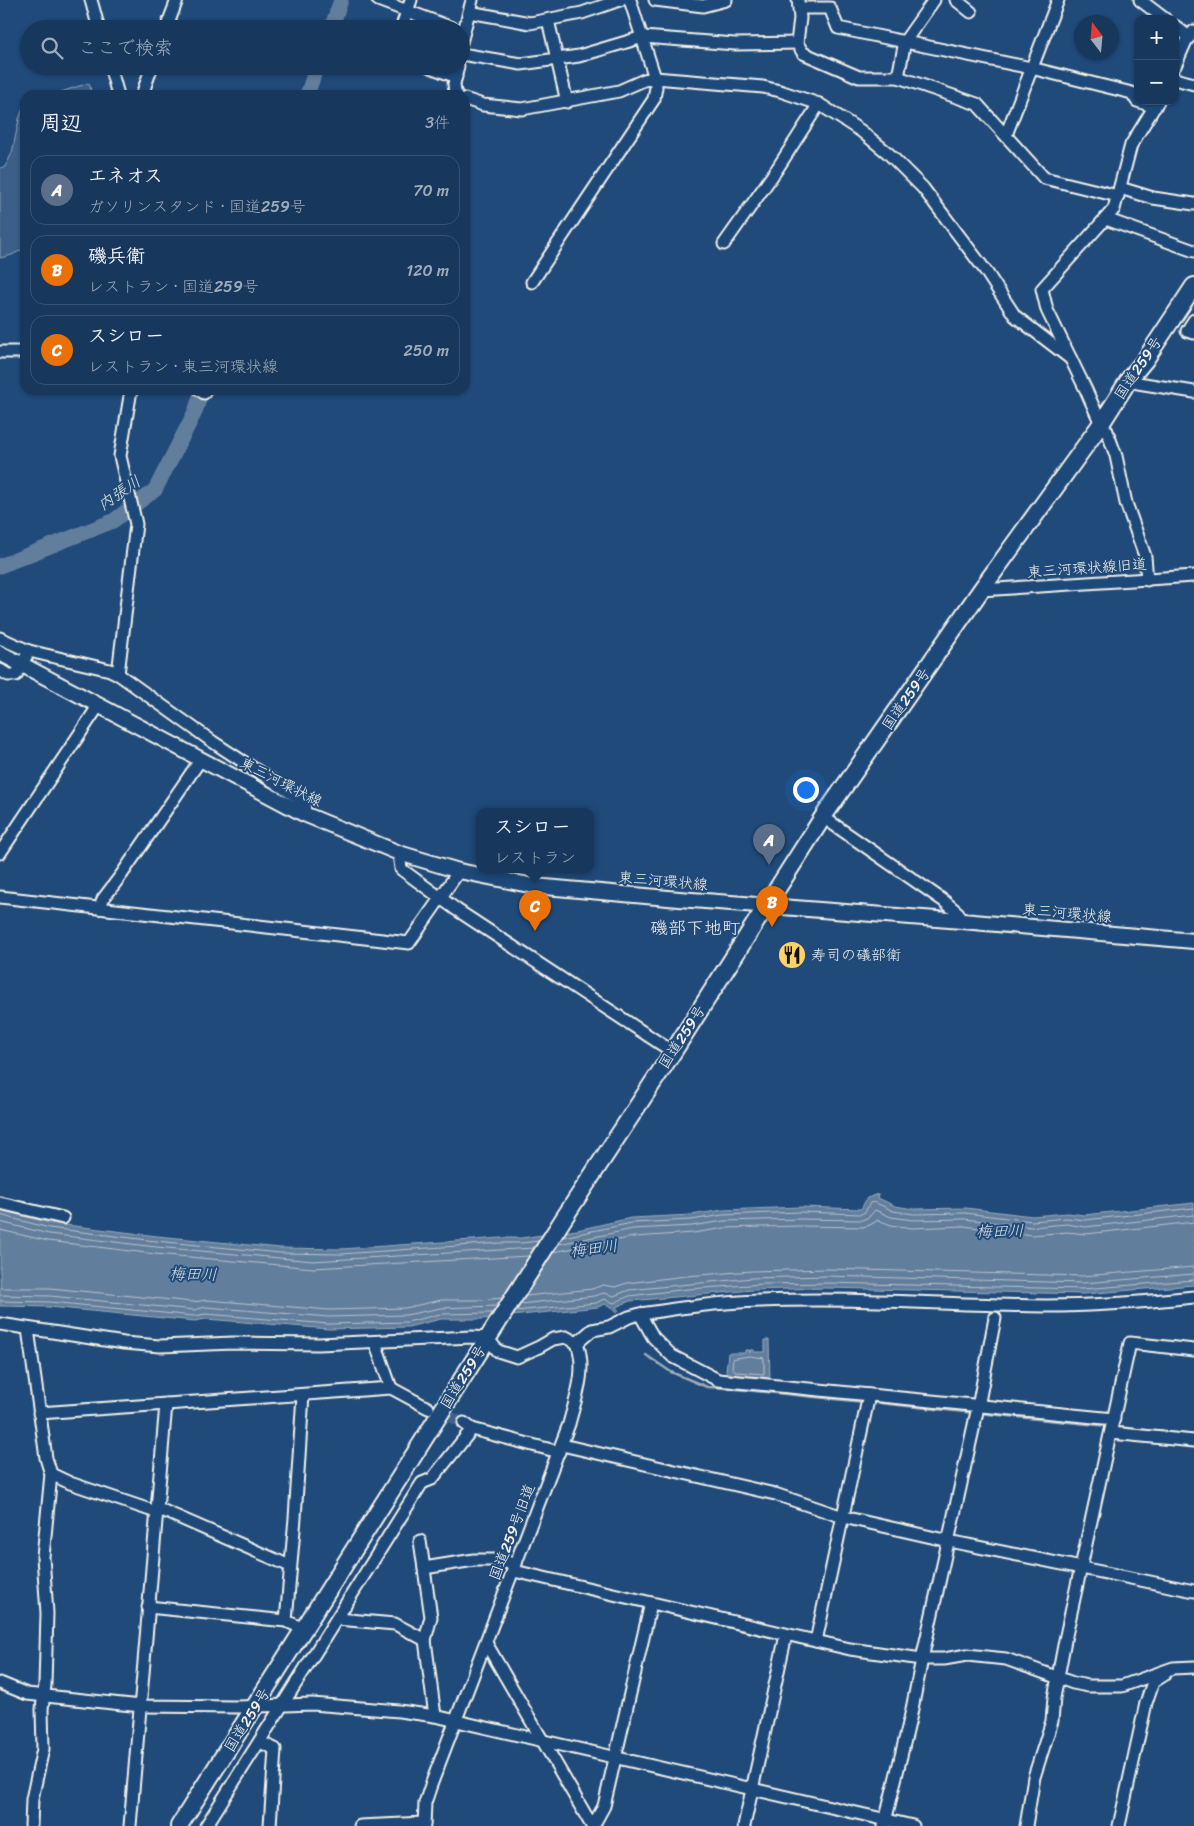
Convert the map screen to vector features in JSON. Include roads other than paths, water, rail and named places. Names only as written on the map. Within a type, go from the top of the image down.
[{"type":"highway","name":"国道259号","points":[[182,1826],[255,1706],[487,1338],[823,817],[981,590],[1101,424],[1130,378],[1145,360],[1194,286]]},
{"type":"highway","name":"国道259号","points":[[178,1826],[194,1804]]},
{"type":"main road","name":"東三河環状線","points":[[0,653],[304,814],[399,853],[459,871],[534,886],[1194,941]]},
{"type":"street","points":[[91,0],[97,20]]},
{"type":"street","points":[[169,20],[177,0]]},
{"type":"street","points":[[378,0],[409,6],[434,20]]},
{"type":"street","points":[[465,20],[470,6],[530,23],[582,13],[620,0]]},
{"type":"street","points":[[532,282],[652,104],[656,87],[655,78],[630,0]]},
{"type":"street","points":[[655,0],[703,3],[726,0]]},
{"type":"street","points":[[898,77],[905,41],[934,0]]},
{"type":"street","points":[[956,0],[971,12]]},
{"type":"street","points":[[1006,135],[1058,0]]},
{"type":"street","points":[[1140,0],[1160,15]]},
{"type":"street","points":[[1134,96],[1132,93],[1031,68],[838,28],[830,8],[799,4],[797,43],[803,53],[858,77],[898,77],[977,104],[1044,178],[1194,204]]},
{"type":"street","points":[[404,20],[409,6]]},
{"type":"street","points":[[548,20],[566,102]]},
{"type":"street","points":[[1178,60],[1192,34],[1179,28]]},
{"type":"street","points":[[470,56],[521,64],[579,56],[643,37],[735,44],[797,43]]},
{"type":"street","points":[[112,75],[117,90]]},
{"type":"street","points":[[144,90],[149,75]]},
{"type":"street","points":[[454,90],[456,75]]},
{"type":"street","points":[[470,100],[522,109],[619,91],[644,80],[655,78],[762,87],[795,95],[819,104],[861,131],[888,153],[924,188],[985,270],[1015,316],[1071,359]]},
{"type":"street","points":[[1179,80],[1194,84]]},
{"type":"street","points":[[724,244],[777,169],[819,104]]},
{"type":"street","points":[[1147,580],[1145,556],[1126,504],[1116,456],[1107,430],[1101,424],[1047,310],[1042,290],[1114,209],[1132,145],[1155,105]]},
{"type":"street","points":[[1106,219],[1194,251]]},
{"type":"street","points":[[1194,320],[1187,331],[1194,333]]},
{"type":"street","points":[[0,352],[20,352]]},
{"type":"street","points":[[1130,378],[1138,383],[1194,392]]},
{"type":"street","points":[[118,674],[136,518],[120,456],[130,395]]},
{"type":"street","name":"東三河環状線旧道","points":[[981,590],[1194,576]]},
{"type":"street","points":[[0,638],[29,651],[110,670],[118,674],[213,742],[305,802],[304,814]]},
{"type":"street","points":[[0,670],[8,675],[16,675],[29,651]]},
{"type":"street","points":[[0,853],[99,705]]},
{"type":"street","points":[[100,908],[102,900],[201,759]]},
{"type":"street","points":[[823,817],[944,901],[958,913],[962,921]]},
{"type":"street","points":[[399,853],[401,869],[457,910],[673,1052]]},
{"type":"street","points":[[0,897],[409,943],[459,871]]},
{"type":"street","points":[[0,1203],[63,1218]]},
{"type":"street","points":[[0,1324],[124,1343],[160,1346],[233,1343],[319,1344],[472,1337],[487,1338],[498,1352],[517,1357],[553,1339],[566,1337],[577,1343],[592,1330],[609,1327],[640,1314],[715,1304],[760,1301],[882,1300],[1046,1306],[1194,1297]]},
{"type":"street","points":[[640,1314],[653,1337],[672,1356],[718,1380],[1112,1426],[1194,1441]]},
{"type":"street","points":[[885,1823],[949,1541],[995,1318]]},
{"type":"street","points":[[28,1329],[46,1458],[51,1474],[43,1557],[47,1613],[42,1709],[43,1749],[32,1799],[31,1826]]},
{"type":"street","points":[[375,1342],[391,1388]]},
{"type":"street","name":"国道259号旧道","points":[[424,1825],[426,1804],[431,1785],[569,1424],[581,1374],[581,1356],[577,1343]]},
{"type":"street","points":[[1026,1826],[1034,1777],[1052,1721],[1058,1678],[1130,1343],[1194,1350]]},
{"type":"street","points":[[40,1413],[391,1388],[428,1408]]},
{"type":"street","points":[[286,1621],[303,1394]]},
{"type":"street","points":[[816,1641],[868,1399]]},
{"type":"street","points":[[130,1826],[166,1404]]},
{"type":"street","points":[[206,1826],[422,1483],[432,1479],[468,1426],[560,1449],[775,1494],[843,1517],[949,1541],[1194,1591]]},
{"type":"street","points":[[51,1474],[156,1512],[164,1512],[178,1517],[290,1566]]},
{"type":"street","points":[[374,1519],[391,1532]]},
{"type":"street","points":[[420,1541],[431,1617],[425,1640],[435,1716]]},
{"type":"street","points":[[424,1568],[474,1560],[494,1560],[515,1568],[651,1604],[850,1649],[922,1659],[944,1659],[967,1655],[991,1656],[1006,1659],[1073,1684],[1088,1686],[1122,1686],[1173,1668],[1194,1667]]},
{"type":"street","points":[[486,1643],[592,1826],[604,1806],[651,1604]]},
{"type":"street","points":[[148,1607],[286,1621],[304,1629]]},
{"type":"street","points":[[337,1619],[396,1624],[425,1640]]},
{"type":"street","points":[[744,1826],[786,1635]]},
{"type":"street","points":[[1119,1826],[1146,1703],[1153,1682],[1173,1668]]},
{"type":"street","points":[[0,1684],[27,1694],[141,1706],[281,1706],[312,1704],[435,1716],[752,1789],[885,1823],[913,1826]]},
{"type":"street","points":[[260,1742],[275,1749],[270,1826]]},
{"type":"street","points":[[360,1826],[424,1825]]},
{"type":"water","name":"梅田川","points":[[879,1194],[878,1198],[895,1206],[914,1209],[966,1208],[1032,1216],[1068,1213],[1084,1215],[1194,1203],[1194,1285],[1083,1294],[826,1288],[753,1290],[630,1301],[616,1307],[619,1311],[616,1313],[614,1309],[605,1304],[598,1307],[482,1319],[441,1319],[408,1327],[329,1329],[206,1319],[195,1321],[49,1307],[0,1306],[0,1210],[50,1223],[157,1236],[280,1248],[341,1249],[521,1238],[577,1230],[631,1218],[691,1215],[723,1210],[800,1207],[861,1209],[867,1198]]},
{"type":"water","points":[[765,1340],[769,1340],[770,1381],[734,1377],[727,1373],[728,1353],[745,1353],[745,1350],[749,1350],[750,1353],[750,1350],[765,1352]]},
{"type":"waterway","name":"内張川","points":[[334,20],[341,0]]},
{"type":"waterway","name":"内張川","points":[[309,90],[314,75]]},
{"type":"waterway","name":"内張川","points":[[0,566],[113,521],[155,490],[195,412],[200,395]]},
{"type":"waterway","points":[[646,1355],[671,1372],[707,1387],[726,1388]]},
{"type":"waterway","points":[[726,1386],[726,1388],[864,1402]]},
{"type":"waterway","points":[[870,1402],[974,1413]]},
{"type":"waterway","points":[[979,1413],[1108,1426]]},
{"type":"waterway","points":[[1116,1427],[1194,1435]]},
{"type":"tunnel","points":[[434,1410],[464,1423]]},
{"type":"place","name":"エネオス","points":[[769,865]]},
{"type":"place","name":"磯兵衛","points":[[772,927]]},
{"type":"place","name":"スシロー","points":[[535,931]]},
{"type":"place","name":"寿司の礒部衛","points":[[792,955]]},
{"type":"district","name":"磯部下地町","points":[[695,928]]}]
